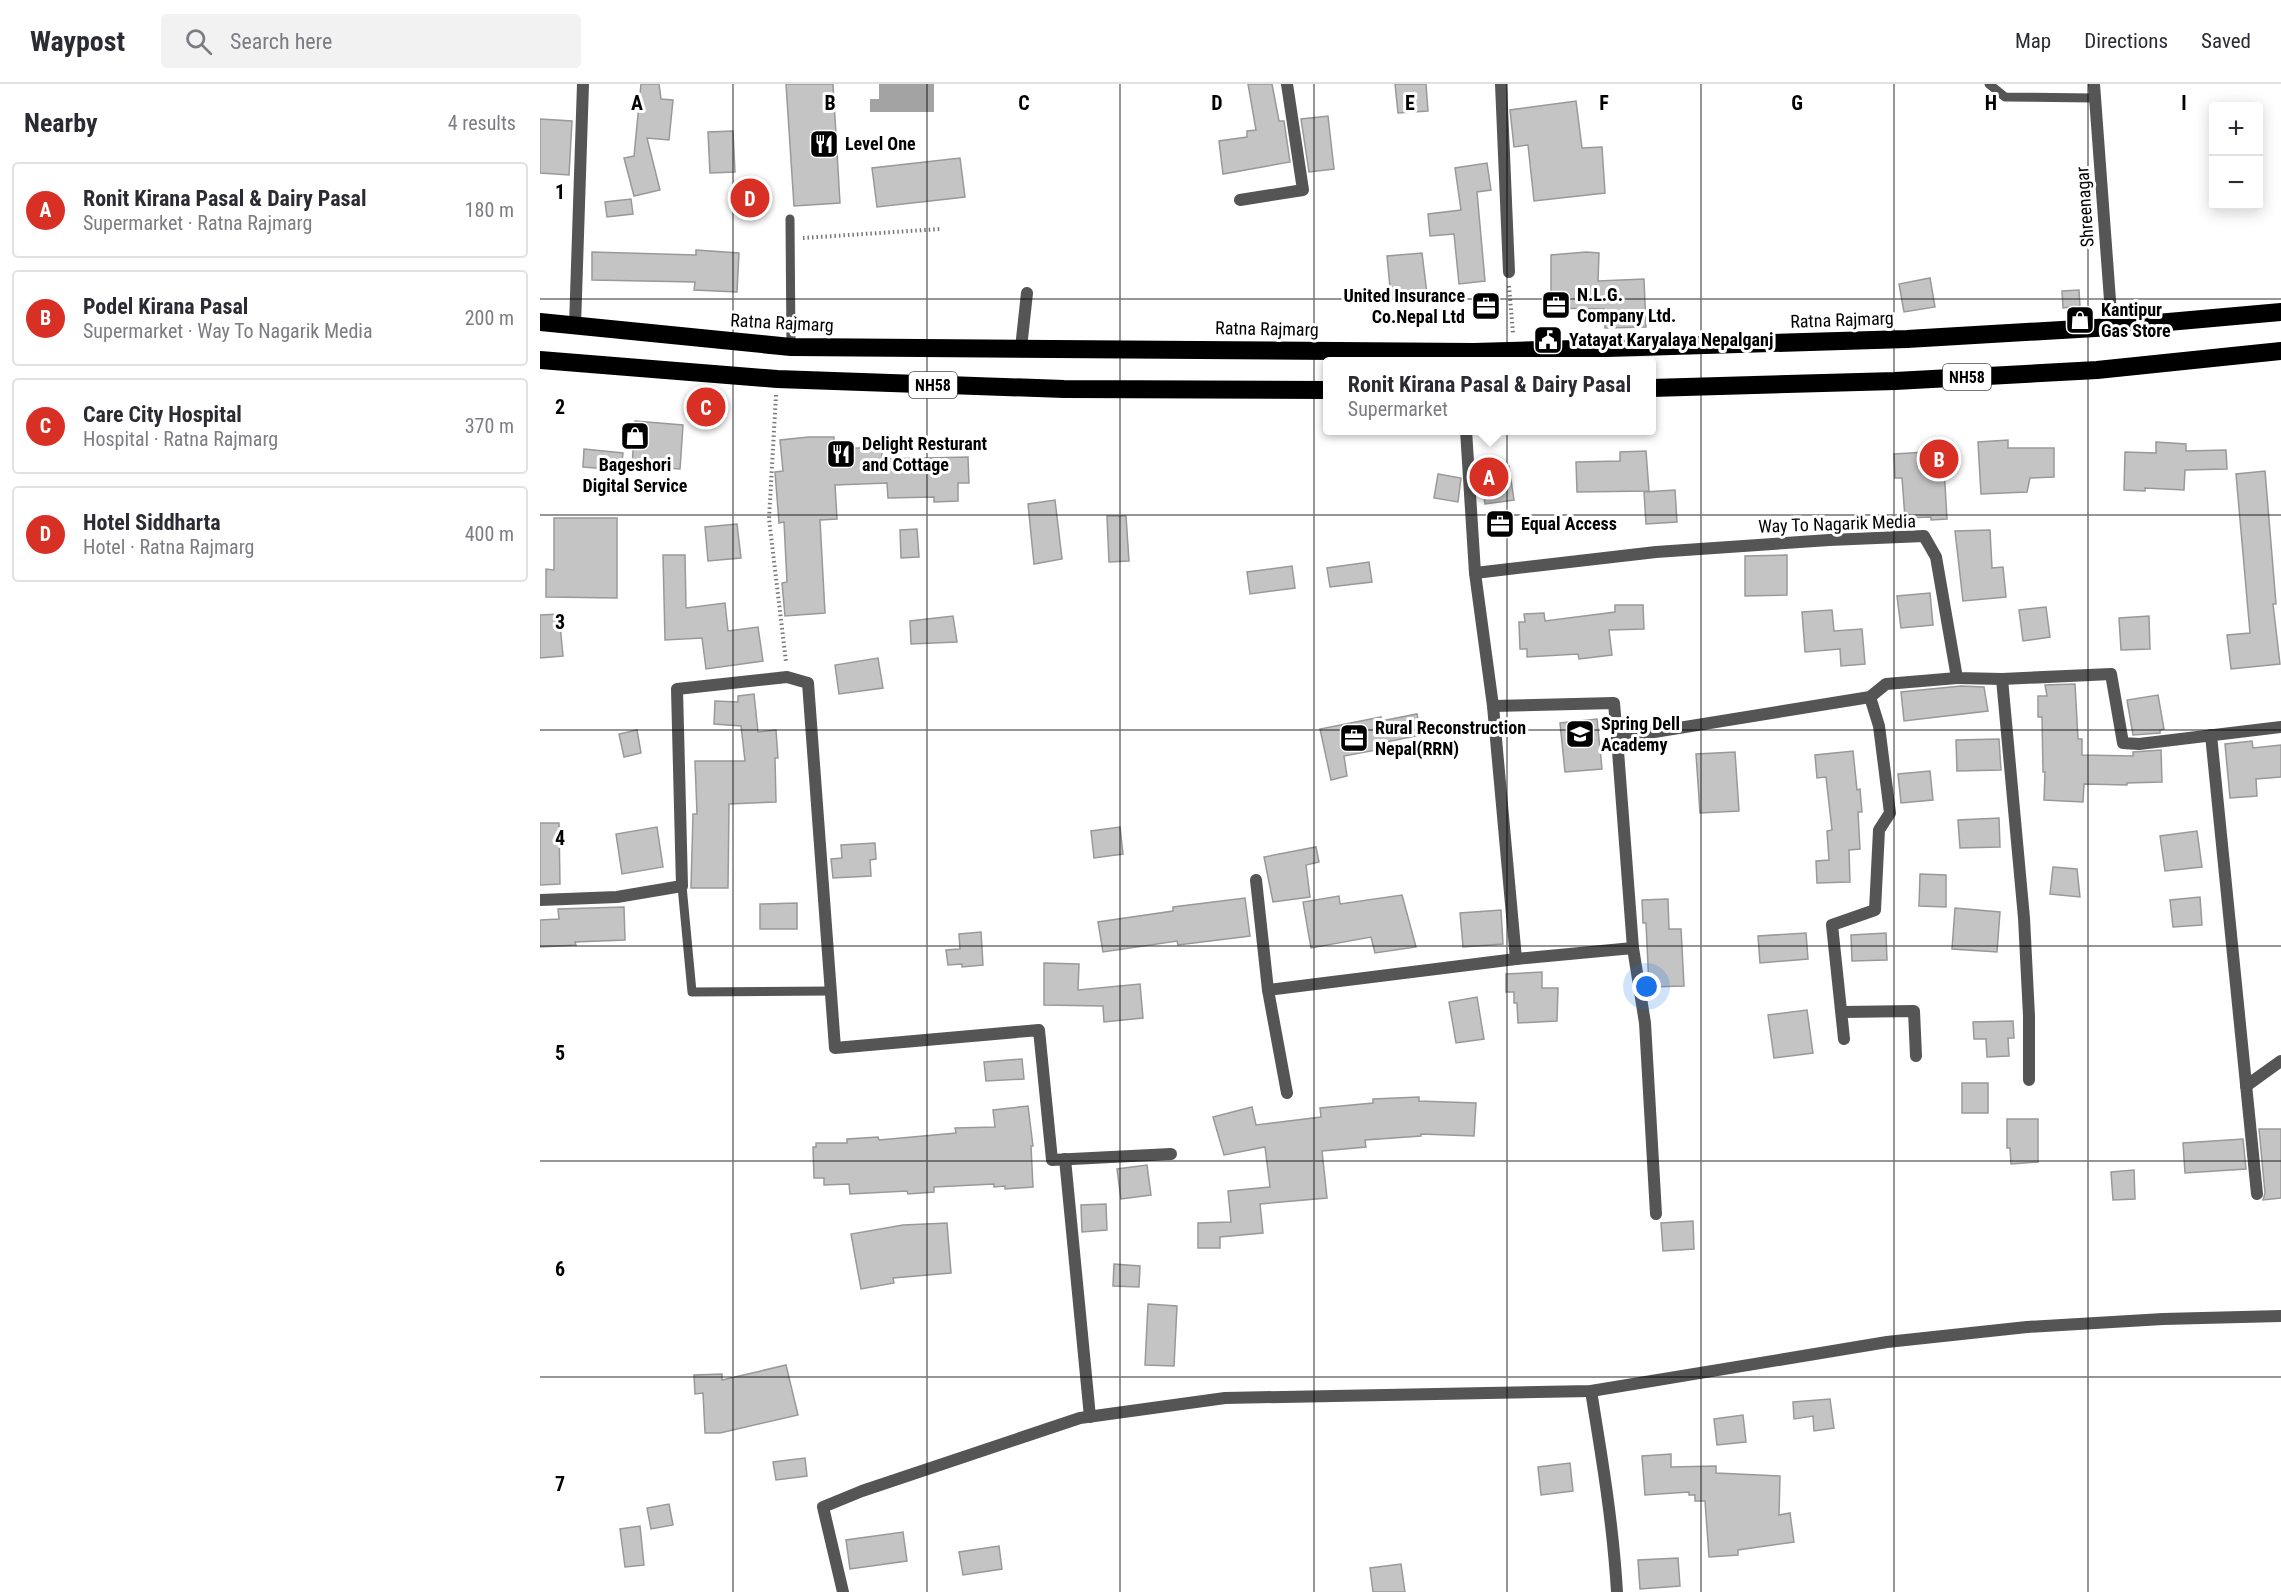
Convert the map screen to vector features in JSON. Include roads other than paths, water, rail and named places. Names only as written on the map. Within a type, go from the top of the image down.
[{"type":"highway","name":"Ratna Rajmarg","points":[[540,322],[790,347],[1514,351],[1907,339],[2112,327],[2281,312]]},
{"type":"highway","name":"NH58","points":[[1656,388],[1895,381],[2097,370],[2281,351]]},
{"type":"highway","name":"NH58","points":[[540,360],[777,379],[1064,389],[1323,390]]},
{"type":"street","points":[[575,326],[583,84]]},
{"type":"street","points":[[1240,200],[1303,190],[1287,84]]},
{"type":"street","points":[[1501,84],[1509,272]]},
{"type":"street","name":"Shreenagar","points":[[2094,84],[2112,327]]},
{"type":"street","points":[[1021,348],[1027,293]]},
{"type":"street","points":[[1466,435],[1475,573],[1493,706],[1516,959]]},
{"type":"street","name":"Way To Nagarik Media","points":[[1475,573],[1656,552],[1924,536],[1936,556],[1957,678]]},
{"type":"street","points":[[1617,738],[1869,698],[1886,684],[1957,678],[2002,679],[2111,674],[2123,743],[2139,744],[2281,727]]},
{"type":"street","points":[[540,900],[617,897],[682,886],[677,689],[787,677],[808,683],[835,1048],[1039,1030],[1052,1160],[1171,1154]]},
{"type":"street","points":[[2002,679],[2024,918],[2029,1016],[2029,1080]]},
{"type":"street","points":[[1844,1039],[1843,1012],[1832,925],[1875,910],[1878,830],[1890,813],[1879,726],[1869,698]]},
{"type":"street","points":[[1493,706],[1614,703],[1633,948],[1646,1023],[1656,1214]]},
{"type":"street","points":[[2211,735],[2257,1194]]},
{"type":"street","points":[[1256,880],[1268,990],[1287,1093]]},
{"type":"street","points":[[1268,990],[1516,959],[1633,948]]},
{"type":"street","points":[[1843,1012],[1914,1011],[1917,1056]]},
{"type":"street","points":[[2246,1086],[2281,1061]]},
{"type":"street","points":[[1065,1160],[1090,1417]]},
{"type":"street","points":[[843,1592],[823,1507],[862,1491],[1080,1418],[1225,1398],[1591,1391],[1899,1341],[2028,1327],[2163,1319],[2281,1316]]},
{"type":"street","points":[[1591,1391],[1605,1475],[1617,1592]]},
{"type":"lane","points":[[1989,84],[2005,97],[2094,98]]},
{"type":"lane","points":[[790,219],[790,347]]},
{"type":"lane","points":[[682,886],[692,992],[831,991]]},
{"type":"place","name":"Level One","points":[[824,144]]},
{"type":"place","name":"Hotel Siddharta","points":[[750,198]]},
{"type":"place","name":"N.L.G. Company Ltd.","points":[[1556,305]]},
{"type":"place","name":"United Insurance Co.Nepal Ltd","points":[[1486,306]]},
{"type":"place","name":"Kantipur Gas Store","points":[[2080,320]]},
{"type":"place","name":"Yatayat Karyalaya Nepalganj","points":[[1548,340]]},
{"type":"place","name":"Care City Hospital","points":[[706,407]]},
{"type":"place","name":"Bageshori Digital Service","points":[[635,436]]},
{"type":"place","name":"Delight Resturant and Cottage","points":[[841,454]]},
{"type":"place","name":"Podel Kirana Pasal","points":[[1939,459]]},
{"type":"place","name":"Ronit Kirana Pasal & Dairy Pasal","points":[[1489,477]]},
{"type":"place","name":"Equal Access","points":[[1500,524]]},
{"type":"place","name":"Spring Dell Academy","points":[[1580,734]]},
{"type":"place","name":"Rural Reconstruction Nepal(RRN)","points":[[1354,738]]}]
